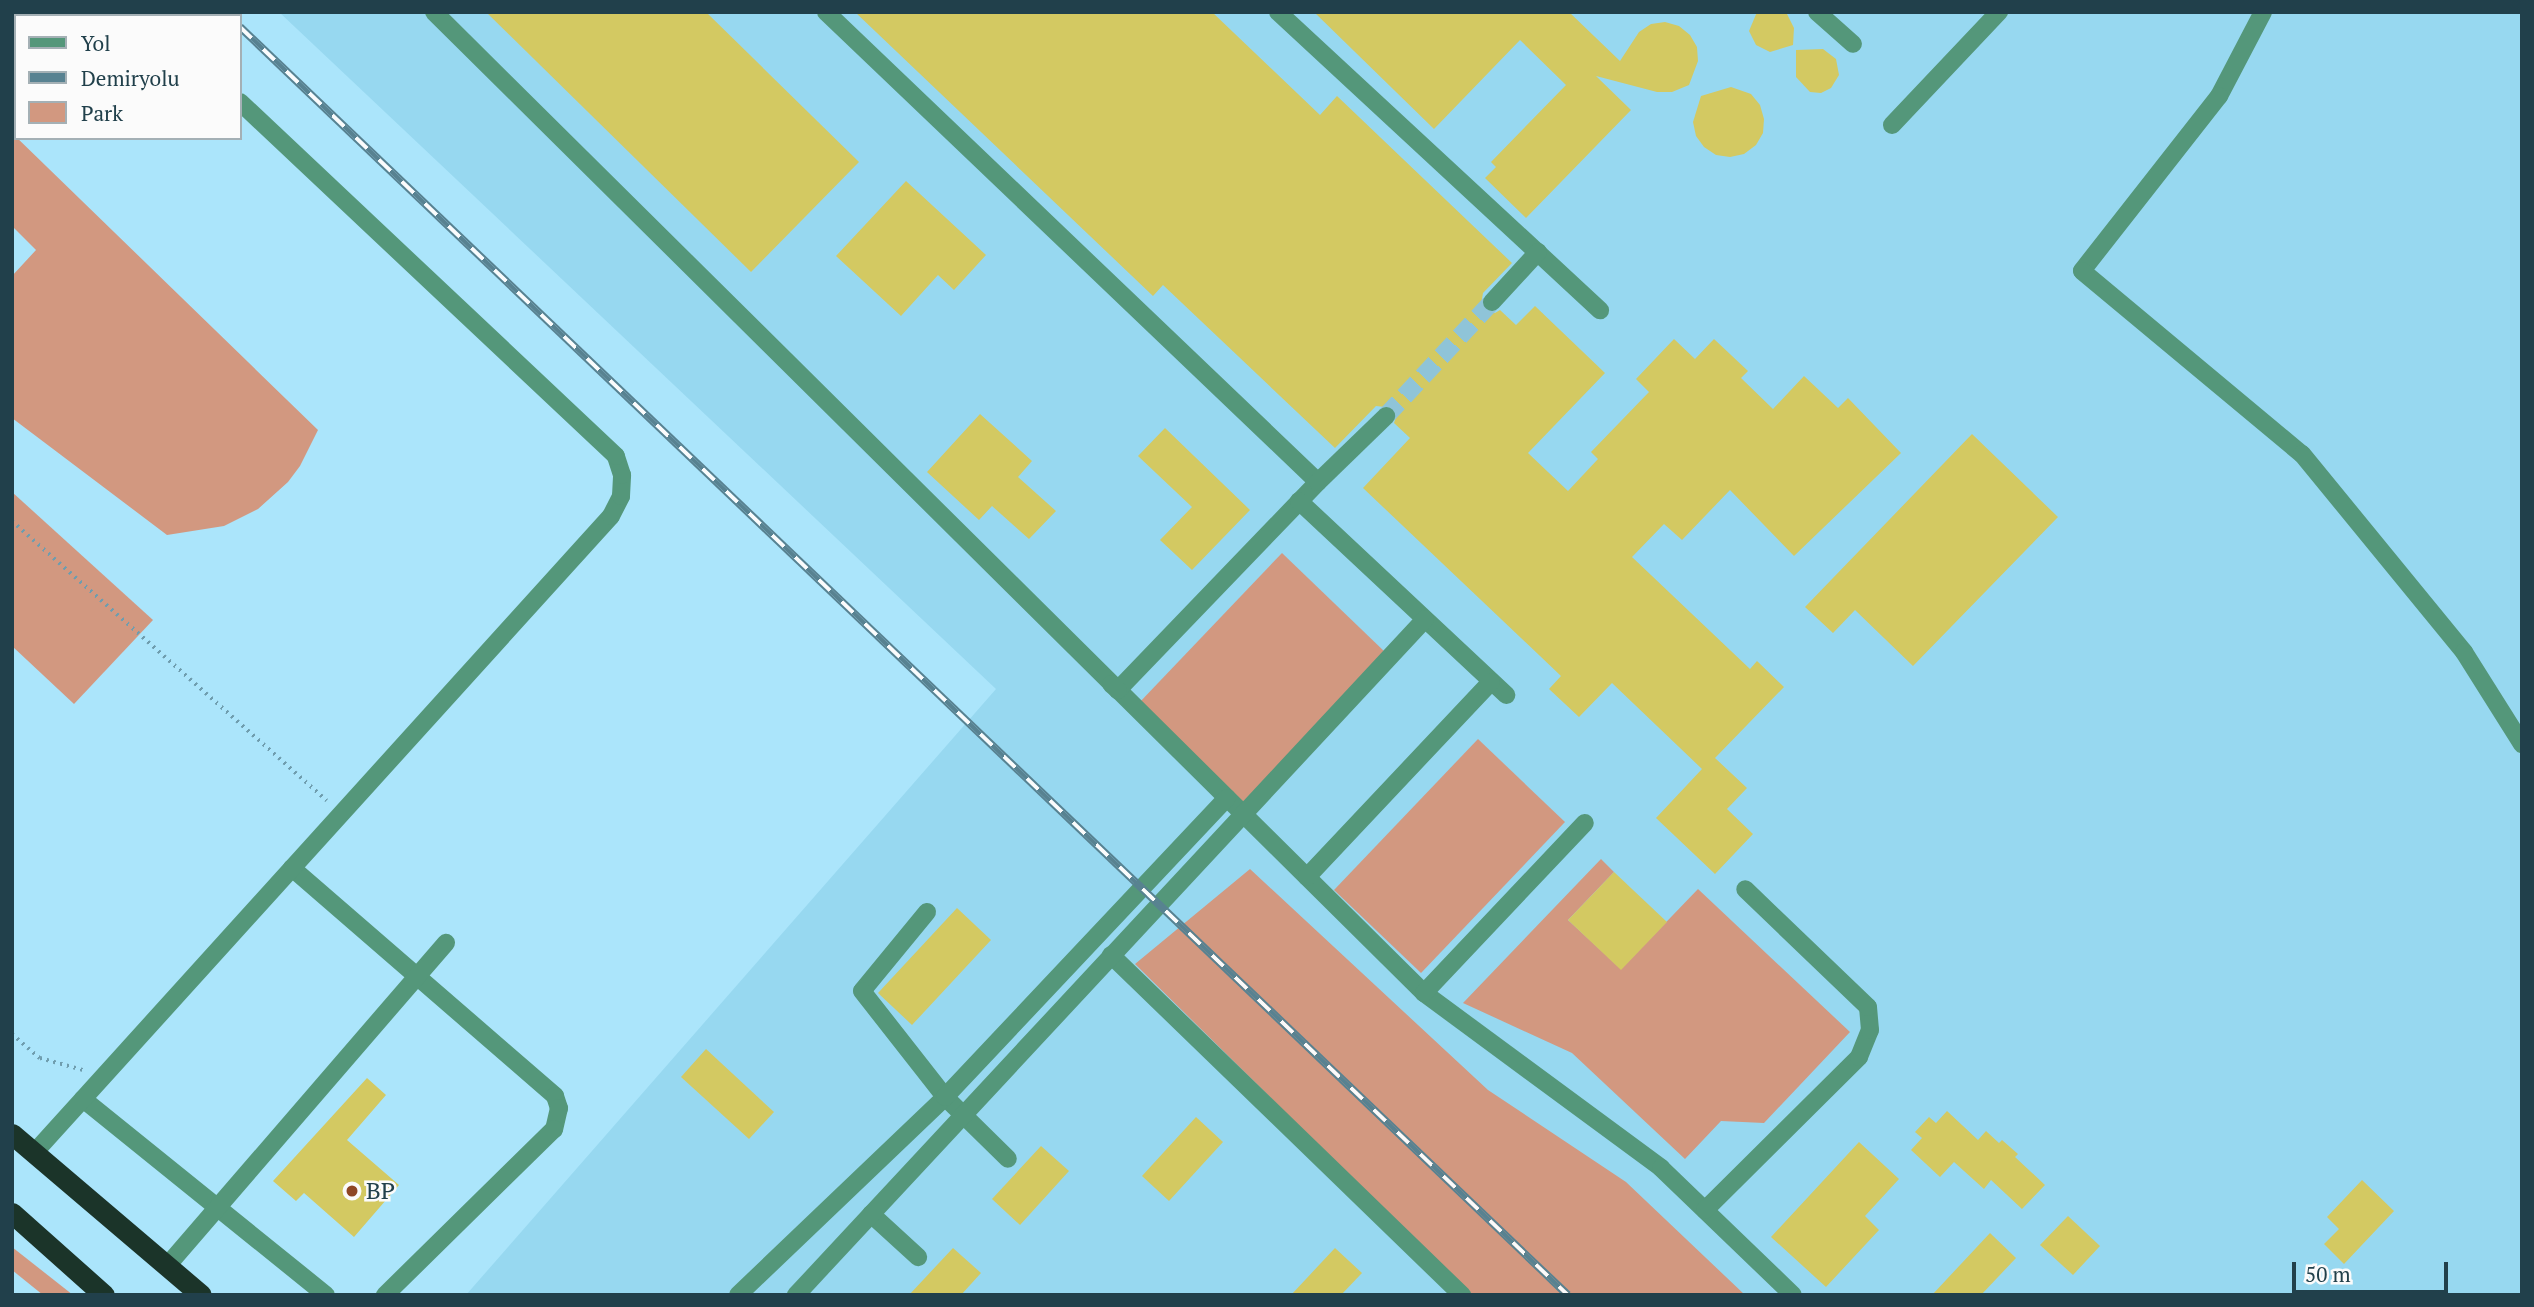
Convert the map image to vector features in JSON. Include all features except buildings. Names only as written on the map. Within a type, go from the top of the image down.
[{"type":"highway","points":[[12,1134],[201,1295]]},
{"type":"highway","points":[[12,1213],[104,1295]]},
{"type":"street","points":[[826,12],[1318,482]]},
{"type":"street","points":[[1278,12],[1600,310]]},
{"type":"street","points":[[1817,12],[1853,44]]},
{"type":"street","points":[[1892,125],[1999,12]]},
{"type":"street","points":[[2263,12],[2219,96],[2082,271],[2302,454],[2463,652],[2522,744]]},
{"type":"street","points":[[437,13],[1424,993],[1661,1168],[1793,1295]]},
{"type":"street","points":[[34,1153],[611,516],[621,496],[622,475],[616,456],[242,105]]},
{"type":"street","points":[[1492,302],[1538,253]]},
{"type":"street","points":[[1111,684],[1118,690],[1299,501],[1386,416]]},
{"type":"street","points":[[1299,501],[1506,695]]},
{"type":"street","points":[[796,1295],[1242,813],[1425,620]]},
{"type":"street","points":[[1307,877],[1491,682]]},
{"type":"street","points":[[738,1295],[945,1097],[1227,798]]},
{"type":"street","points":[[1424,993],[1585,823]]},
{"type":"street","points":[[292,868],[555,1096],[559,1115],[554,1129],[385,1295]]},
{"type":"street","points":[[1705,1210],[1859,1057],[1870,1030],[1868,1007],[1745,889]]},
{"type":"street","points":[[927,912],[862,991],[945,1097],[1007,1159]]},
{"type":"street","points":[[167,1266],[446,943]]},
{"type":"street","points":[[1111,955],[1462,1295]]},
{"type":"street","points":[[83,1098],[326,1295]]},
{"type":"street","points":[[871,1214],[918,1257]]},
{"type":"path","points":[[12,521],[341,814]]},
{"type":"path","points":[[12,1034],[29,1050],[52,1063],[106,1074]]},
{"type":"shaded area","points":[[279,12],[2522,12],[2522,1295],[466,1295],[996,689]]},
{"type":"green space","points":[[12,133],[14,140],[19,140],[318,430],[300,466],[288,482],[258,509],[224,526],[167,535],[12,418],[12,276],[36,250],[12,226]]},
{"type":"green space","points":[[12,492],[153,620],[74,704],[12,646]]},
{"type":"green space","points":[[1282,553],[1386,653],[1243,804],[1138,704]]},
{"type":"green space","points":[[1478,739],[1565,822],[1421,973],[1334,890]]},
{"type":"green space","points":[[1601,859],[1614,872],[1568,920],[1621,969],[1698,889],[1850,1032],[1764,1123],[1721,1121],[1685,1159],[1572,1053],[1463,1003]]},
{"type":"green space","points":[[1250,869],[1488,1090],[1626,1182],[1745,1295],[1471,1295],[1135,964]]},
{"type":"green space","points":[[12,1247],[73,1295],[43,1295],[12,1270]]},
{"type":"tunnel","points":[[1386,416],[1492,302]]},
{"type":"railway","points":[[242,29],[1568,1295]]},
{"type":"place","name":"BP","points":[[352,1191]]}]
